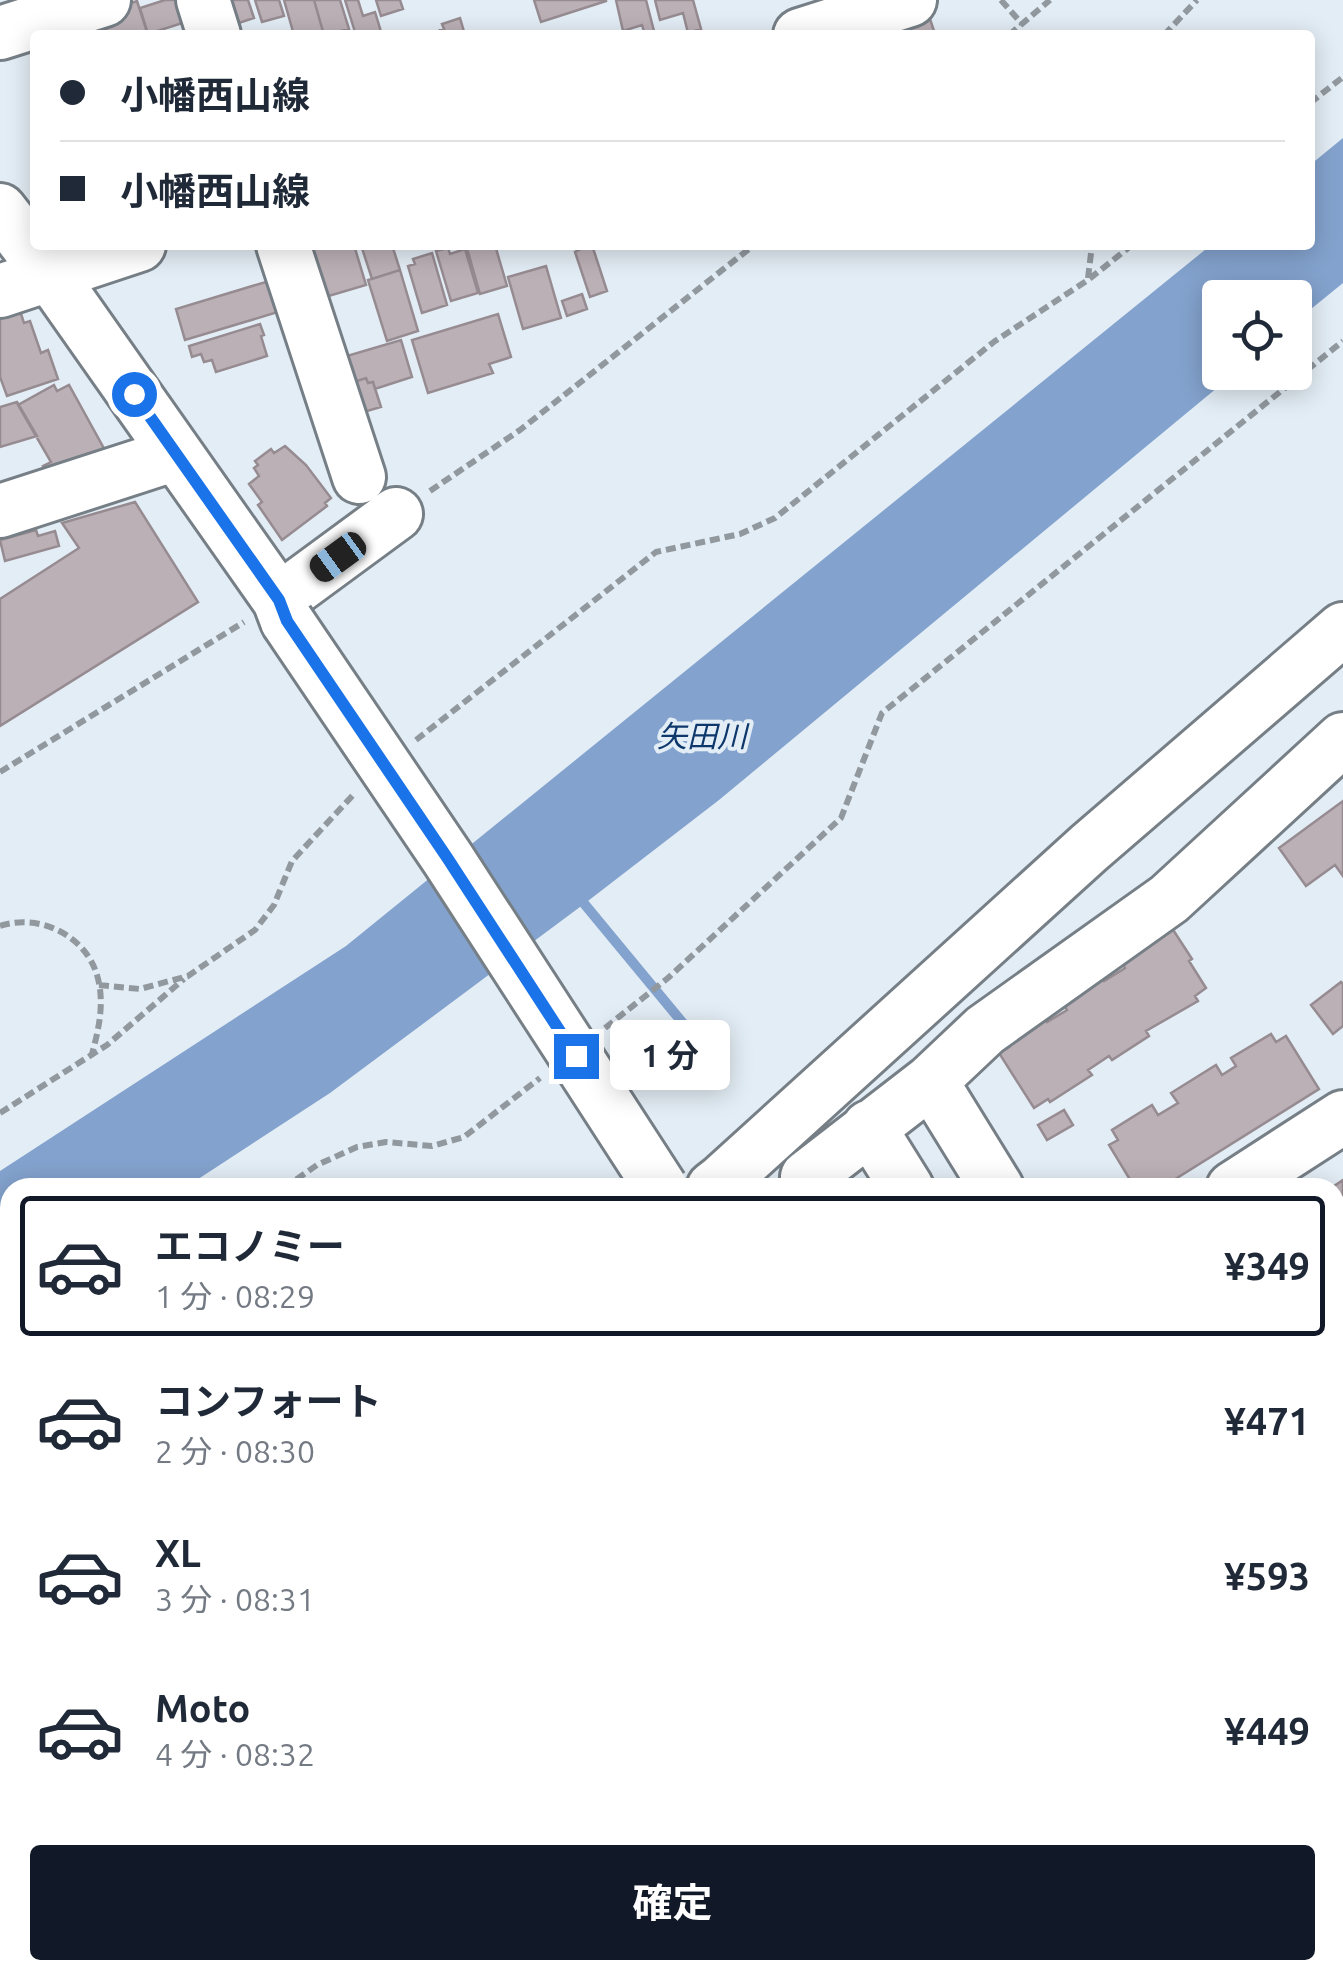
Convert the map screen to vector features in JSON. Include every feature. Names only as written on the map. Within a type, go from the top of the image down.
[{"type":"street","points":[[0,32],[104,0]]},
{"type":"street","points":[[203,0],[212,30]]},
{"type":"street","points":[[816,30],[910,0]]},
{"type":"street","points":[[0,210],[30,249]]},
{"type":"street","points":[[31,250],[283,611],[655,1178]]},
{"type":"street","points":[[0,291],[123,250]]},
{"type":"street","points":[[285,250],[359,477]]},
{"type":"street","points":[[0,511],[176,454]]},
{"type":"street","points":[[283,611],[396,514]]},
{"type":"street","points":[[725,1178],[1089,848],[1343,629]]},
{"type":"street","points":[[808,1178],[931,1081],[984,1030],[1169,899],[1343,739]]},
{"type":"street","points":[[931,1081],[992,1178]]},
{"type":"street","points":[[1249,1178],[1343,1118]]},
{"type":"street","points":[[869,1127],[901,1178]]},
{"type":"path","points":[[1001,0],[1022,24]]},
{"type":"path","points":[[1014,30],[1050,0]]},
{"type":"path","points":[[1169,30],[1196,0]]},
{"type":"path","points":[[1315,99],[1343,77]]},
{"type":"path","points":[[396,514],[520,430],[748,250]]},
{"type":"path","points":[[1088,280],[1091,250]]},
{"type":"path","points":[[416,740],[656,552],[740,534],[775,518],[996,341],[1126,250]]},
{"type":"path","points":[[604,1029],[668,978],[841,818],[882,713],[1343,341]]},
{"type":"path","points":[[0,772],[283,611]]},
{"type":"path","points":[[0,1114],[107,1045],[188,976],[255,930],[274,905],[292,861],[358,789]]},
{"type":"path","points":[[0,926],[35,922],[57,929],[78,944],[96,972],[98,985],[101,1019],[92,1054]]},
{"type":"path","points":[[98,985],[140,989],[188,976]]},
{"type":"path","points":[[298,1178],[357,1147],[386,1142],[432,1146],[464,1137],[542,1077]]},
{"type":"water","name":"矢田川","points":[[1343,138],[1343,283],[1312,308],[1312,280],[1202,280],[1202,390],[1214,390],[719,800],[330,1093],[200,1178],[0,1178],[0,1171],[346,946],[1205,250],[1315,250],[1315,161]]},
{"type":"building","points":[[165,0],[182,0],[189,21],[147,30],[140,8]]},
{"type":"building","points":[[226,0],[248,0],[254,18],[233,25]]},
{"type":"building","points":[[255,0],[279,0],[284,16],[262,22]]},
{"type":"building","points":[[284,0],[314,0],[323,30],[293,30]]},
{"type":"building","points":[[314,0],[340,0],[349,29],[323,30]]},
{"type":"building","points":[[345,0],[358,0],[363,16],[375,12],[380,30],[354,30]]},
{"type":"building","points":[[376,0],[400,0],[403,9],[381,16]]},
{"type":"building","points":[[534,0],[606,0],[606,1],[541,22]]},
{"type":"building","points":[[616,0],[646,0],[654,30],[644,30],[642,25],[623,30]]},
{"type":"building","points":[[655,0],[693,0],[701,29],[687,30],[683,13],[660,20]]},
{"type":"building","points":[[137,1],[146,30],[106,30],[101,13]]},
{"type":"building","points":[[928,13],[934,30],[908,30],[905,21]]},
{"type":"building","points":[[460,18],[464,30],[440,30],[444,29],[442,24]]},
{"type":"building","points":[[307,250],[356,250],[366,285],[322,298]]},
{"type":"building","points":[[363,250],[394,250],[400,270],[372,279]]},
{"type":"building","points":[[449,250],[450,254],[465,250],[478,293],[451,301],[436,251]]},
{"type":"building","points":[[467,250],[496,250],[507,286],[480,294]]},
{"type":"building","points":[[594,250],[607,291],[590,297],[575,252]]},
{"type":"building","points":[[432,253],[447,305],[422,313],[408,266],[415,264],[413,259]]},
{"type":"building","points":[[546,266],[561,318],[523,329],[508,277]]},
{"type":"building","points":[[400,270],[418,331],[387,341],[368,280]]},
{"type":"building","points":[[269,281],[278,312],[185,340],[176,309]]},
{"type":"building","points":[[582,294],[587,309],[567,316],[562,301]]},
{"type":"building","points":[[19,308],[24,323],[30,321],[41,353],[48,350],[58,379],[7,396],[0,377],[0,315]]},
{"type":"building","points":[[498,314],[511,357],[489,364],[493,373],[428,393],[412,340]]},
{"type":"building","points":[[260,324],[267,356],[216,372],[212,360],[204,362],[201,354],[192,357],[189,346]]},
{"type":"building","points":[[401,340],[412,377],[375,389],[366,378],[348,384],[340,358]]},
{"type":"building","points":[[366,378],[368,383],[373,382],[381,407],[357,414],[348,384]]},
{"type":"building","points":[[54,385],[57,391],[69,385],[112,463],[52,482],[43,466],[51,462],[18,405]]},
{"type":"building","points":[[17,402],[37,436],[0,447],[0,407]]},
{"type":"building","points":[[285,446],[306,465],[331,498],[325,503],[327,506],[282,540],[249,484],[259,476],[255,461],[271,449],[274,453]]},
{"type":"building","points":[[135,502],[198,602],[0,726],[0,599],[79,548],[62,523]]},
{"type":"building","points":[[36,530],[38,536],[55,531],[59,546],[5,561],[0,540]]},
{"type":"building","points":[[1343,801],[1343,876],[1335,865],[1306,886],[1279,848]]},
{"type":"building","points":[[1168,922],[1206,988],[1195,996],[1198,1001],[1146,1031],[1149,1036],[1112,1060],[1109,1056],[1088,1070],[1092,1075],[1034,1108],[999,1053],[1009,1047],[1000,1034],[1039,1009],[1047,1022],[1067,1010],[1057,994],[1096,970],[1104,981],[1125,968],[1116,954]]},
{"type":"building","points":[[1341,982],[1343,1026],[1333,1034],[1311,1005]]},
{"type":"building","points":[[1271,1034],[1276,1042],[1286,1036],[1319,1089],[1177,1178],[1129,1178],[1109,1145],[1118,1140],[1112,1130],[1152,1105],[1158,1115],[1178,1103],[1171,1093],[1216,1065],[1222,1075],[1236,1066],[1231,1058]]},
{"type":"building","points":[[1064,1110],[1073,1125],[1047,1140],[1038,1125]]},
{"type":"waterway","points":[[577,895],[720,1068]]},
{"type":"route","points":[[134,394],[279,600],[287,621],[576,1056]]}]
